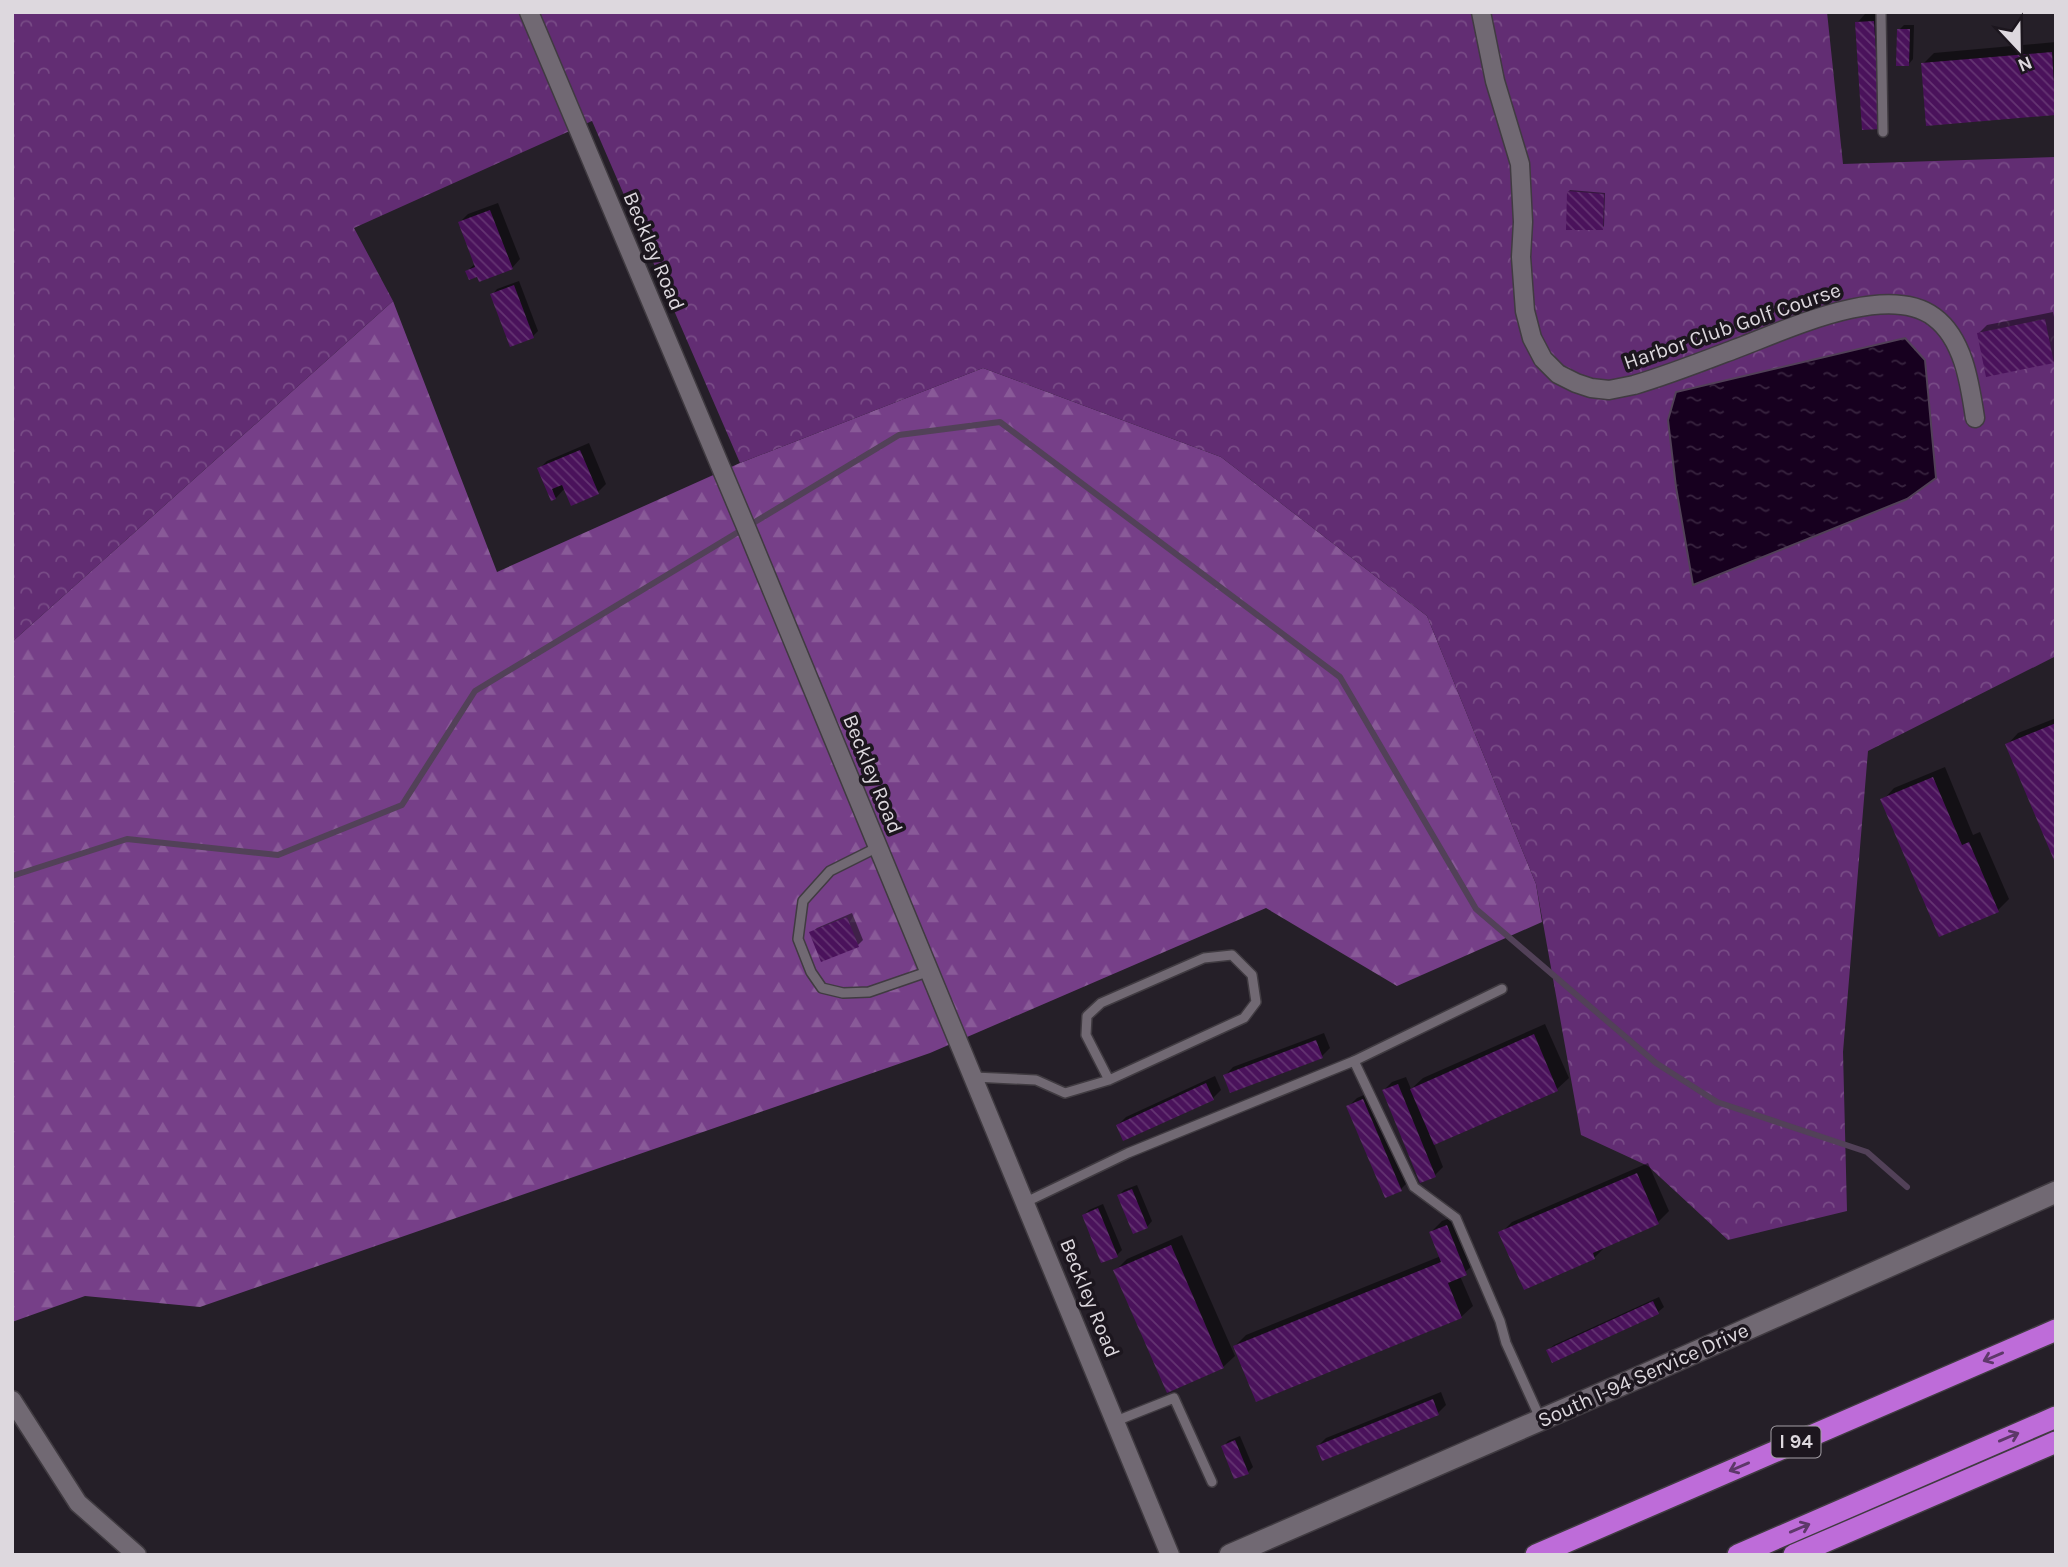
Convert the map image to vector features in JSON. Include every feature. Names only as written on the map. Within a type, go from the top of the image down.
[{"type":"highway","name":"I 94","points":[[1536,1555],[2056,1330]]},
{"type":"highway","points":[[1738,1555],[2056,1417]]},
{"type":"highway","points":[[1794,1555],[2054,1443]]},
{"type":"street","name":"Beckley Road","points":[[529,12],[1026,1202],[1170,1555]]},
{"type":"street","name":"Harbor Club Golf Course","points":[[1481,12],[1495,81],[1520,164],[1523,222],[1521,257],[1525,311],[1532,338],[1543,359],[1558,374],[1591,388],[1609,390],[1634,385],[1848,310],[1895,304],[1922,309],[1945,327],[1965,367],[1975,418]]},
{"type":"street","name":"South I-94 Service Drive","points":[[1230,1555],[2056,1192]]},
{"type":"street","points":[[12,1400],[78,1503],[137,1555]]},
{"type":"lane","points":[[1881,12],[1883,132]]},
{"type":"lane","points":[[878,847],[830,871],[803,901],[798,939],[811,972],[822,988],[843,993],[869,992],[930,971]]},
{"type":"lane","points":[[974,1077],[1036,1080],[1065,1093],[1109,1080],[1244,1018],[1256,1002],[1252,975],[1232,955],[1203,958],[1101,1003],[1087,1016],[1086,1035],[1109,1080]]},
{"type":"lane","points":[[1026,1202],[1128,1153],[1354,1061],[1502,989]]},
{"type":"lane","points":[[1354,1061],[1414,1187],[1457,1218],[1500,1321],[1506,1343],[1541,1420]]},
{"type":"lane","points":[[1116,1421],[1174,1398],[1212,1482]]},
{"type":"green space","points":[[12,12],[1827,12],[1843,164],[2056,157],[2056,656],[1868,751],[1843,1052],[1847,1211],[1728,1240],[1648,1166],[1581,1135],[1536,884],[1427,616],[1221,457],[983,368],[740,463],[592,121],[354,228],[393,301],[12,642]]},
{"type":"green space","points":[[393,301],[497,572],[740,463],[983,368],[1221,457],[1427,616],[1536,884],[1542,922],[1397,986],[1266,908],[930,1053],[200,1307],[85,1296],[12,1322],[12,642]]},
{"type":"water","points":[[1905,338],[1925,360],[1936,478],[1907,499],[1693,585],[1676,487],[1668,420],[1676,392]]},
{"type":"building","points":[[1874,21],[1881,129],[1862,130],[1855,22]]},
{"type":"building","points":[[1897,29],[1910,29],[1909,66],[1896,66]]},
{"type":"building","points":[[2052,52],[2056,115],[1926,126],[1921,63]]},
{"type":"building","points":[[1567,191],[1604,194],[1603,230],[1566,230]]},
{"type":"building","points":[[490,210],[513,269],[479,282],[477,277],[469,280],[465,271],[475,267],[458,222]]},
{"type":"building","points":[[514,285],[534,338],[510,347],[490,294]]},
{"type":"building","points":[[2045,319],[2054,363],[1986,377],[1977,333]]},
{"type":"building","points":[[580,450],[599,494],[571,506],[562,485],[552,489],[556,499],[551,501],[537,468]]},
{"type":"building","points":[[2056,723],[2056,865],[2005,744]]},
{"type":"building","points":[[1933,777],[1962,845],[1969,842],[1999,912],[1939,937],[1880,799]]},
{"type":"building","points":[[847,917],[859,947],[821,962],[809,932]]},
{"type":"building","points":[[1534,1034],[1558,1091],[1434,1145],[1410,1089]]},
{"type":"building","points":[[1316,1040],[1323,1058],[1230,1093],[1223,1075]]},
{"type":"building","points":[[1206,1083],[1214,1100],[1123,1141],[1116,1125]]},
{"type":"building","points":[[1398,1084],[1436,1177],[1420,1183],[1382,1090]]},
{"type":"building","points":[[1363,1099],[1402,1191],[1385,1198],[1346,1106]]},
{"type":"building","points":[[1637,1173],[1659,1224],[1593,1253],[1595,1259],[1524,1290],[1498,1232]]},
{"type":"building","points":[[1132,1189],[1148,1228],[1133,1234],[1117,1195]]},
{"type":"building","points":[[1098,1208],[1118,1257],[1101,1263],[1082,1215]]},
{"type":"building","points":[[1447,1225],[1467,1275],[1448,1283],[1462,1318],[1256,1402],[1233,1346],[1441,1262],[1429,1232]]},
{"type":"building","points":[[1171,1245],[1224,1368],[1167,1393],[1113,1270]]},
{"type":"building","points":[[1653,1301],[1659,1314],[1552,1363],[1546,1350]]},
{"type":"building","points":[[1433,1399],[1439,1415],[1322,1461],[1316,1446]]},
{"type":"building","points":[[1235,1440],[1249,1474],[1234,1479],[1221,1446]]},
{"type":"waterway","points":[[12,876],[127,839],[278,855],[402,805],[475,691],[899,435],[1000,422],[1340,677],[1476,909],[1656,1063],[1717,1102],[1867,1152],[1907,1187]]}]
